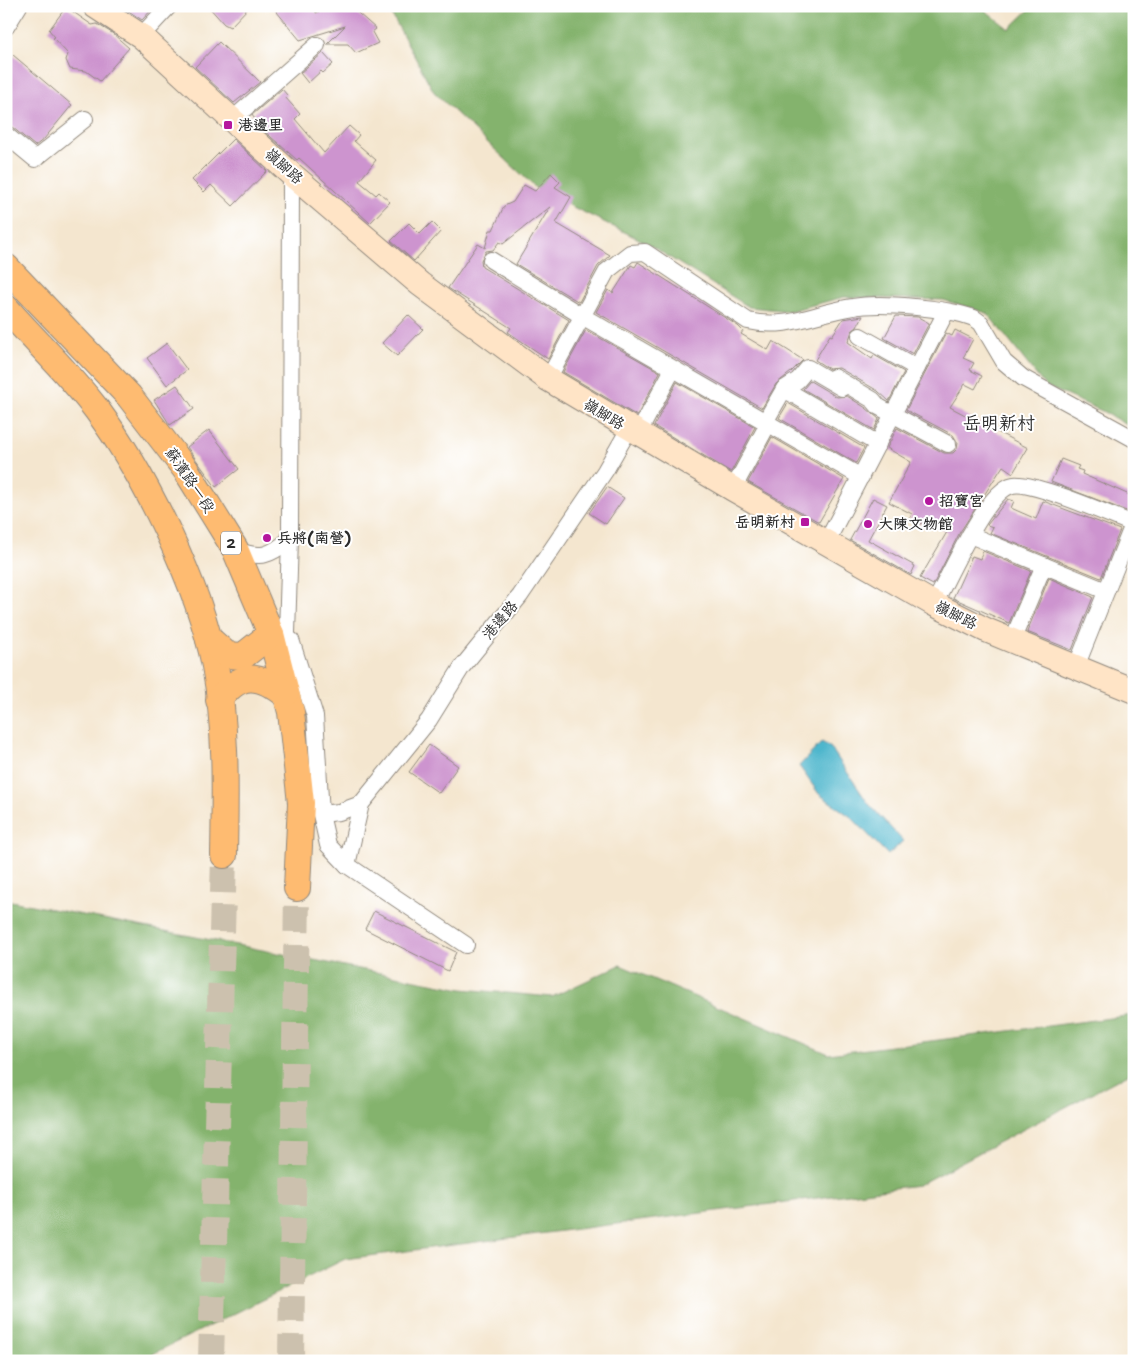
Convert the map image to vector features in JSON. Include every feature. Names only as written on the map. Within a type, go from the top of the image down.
[{"type":"main road","name":"蘇濱路一段","points":[[6,267],[129,396],[186,470],[235,549],[279,631],[285,694],[291,712],[301,803],[297,888]]},
{"type":"main road","points":[[6,308],[96,409],[122,446],[147,491],[182,564],[210,639],[220,700],[225,774],[224,855]]},
{"type":"main road","points":[[210,639],[227,655],[243,656],[279,631]]},
{"type":"main road","points":[[220,700],[229,686],[239,680],[252,678],[275,686],[285,694]]},
{"type":"street","points":[[6,26],[19,6]]},
{"type":"street","name":"嶺腳路","points":[[95,6],[141,36],[291,174],[420,284],[548,379],[732,489],[934,604],[1012,641],[1134,691]]},
{"type":"street","points":[[141,36],[169,6]]},
{"type":"street","points":[[233,119],[317,45]]},
{"type":"street","points":[[6,135],[34,159],[85,119]]},
{"type":"street","points":[[291,174],[290,539],[279,631],[315,716],[321,814],[328,845],[347,865],[466,945]]},
{"type":"street","points":[[548,379],[607,272],[622,258],[637,252],[652,255],[748,321],[766,325],[783,325],[864,305],[888,305],[967,316],[982,323],[1004,362],[1022,378],[1134,439]]},
{"type":"street","points":[[491,260],[582,316],[860,477]]},
{"type":"street","points":[[826,543],[946,312]]},
{"type":"street","points":[[860,336],[917,368]]},
{"type":"street","points":[[732,489],[784,388],[798,380],[808,368],[852,395]]},
{"type":"street","name":"港邊路","points":[[361,804],[429,720],[462,667],[525,589],[634,431],[673,369]]},
{"type":"street","points":[[834,378],[948,444]]},
{"type":"street","points":[[784,388],[878,444]]},
{"type":"street","points":[[934,604],[989,502],[1006,486],[1016,484],[1046,492],[1133,523],[1076,667]]},
{"type":"street","points":[[970,535],[1106,590]]},
{"type":"street","points":[[235,549],[250,556],[266,555],[290,539]]},
{"type":"street","points":[[1012,641],[1044,565]]},
{"type":"street","points":[[321,814],[339,812],[361,804]]},
{"type":"street","points":[[347,865],[361,804]]},
{"type":"green space","points":[[387,6],[980,6],[1009,29],[1033,6],[1134,6],[1134,429],[1102,411],[1045,386],[987,313],[943,300],[844,297],[790,311],[749,307],[645,242],[538,190],[434,92]]},
{"type":"green space","points":[[6,900],[462,989],[552,997],[620,965],[829,1054],[1134,1015],[1134,1071],[918,1185],[345,1259],[138,1361],[6,1361]]},
{"type":"water","points":[[822,742],[831,748],[868,803],[903,841],[888,855],[851,817],[819,794],[799,766]]},
{"type":"building","points":[[121,6],[155,6],[142,20]]},
{"type":"building","points":[[208,6],[250,6],[230,27],[224,24]]},
{"type":"building","points":[[272,6],[315,6],[316,13],[330,6],[350,6],[376,29],[372,32],[378,43],[356,53],[348,44],[327,44],[345,26],[300,40]]},
{"type":"building","points":[[66,7],[92,25],[97,24],[112,33],[129,48],[100,81],[86,71],[70,69],[66,60],[68,54],[53,38],[55,37],[49,30]]},
{"type":"building","points":[[219,42],[260,82],[234,103],[195,67]]},
{"type":"building","points":[[6,49],[72,105],[44,139],[35,146],[12,127],[6,125]]},
{"type":"building","points":[[323,53],[333,64],[323,73],[321,71],[308,83],[300,73]]},
{"type":"building","points":[[282,89],[287,95],[285,97],[300,114],[295,119],[324,153],[349,126],[359,135],[354,141],[376,160],[359,181],[376,195],[379,192],[390,202],[370,223],[299,158],[297,160],[262,129],[252,115]]},
{"type":"building","points":[[233,139],[267,171],[233,206],[211,185],[204,192],[192,180]]},
{"type":"building","points":[[551,173],[560,182],[555,187],[571,197],[556,223],[610,255],[598,266],[579,302],[516,264],[550,207],[503,244],[499,242],[493,250],[486,251],[481,260],[482,267],[569,320],[548,359],[508,332],[511,328],[448,288],[478,244],[485,248],[490,230],[493,230],[504,206],[513,202],[524,185],[535,191]]},
{"type":"building","points":[[432,222],[441,231],[414,261],[391,241],[409,223],[420,234]]},
{"type":"building","points":[[638,262],[738,326],[743,331],[741,334],[768,350],[773,341],[803,360],[776,384],[762,408],[596,312],[608,290],[613,293],[631,265],[635,267]]},
{"type":"building","points":[[408,315],[423,329],[397,356],[382,343]]},
{"type":"building","points":[[863,316],[857,327],[852,331],[848,342],[872,359],[874,355],[904,372],[889,401],[878,391],[839,368],[829,369],[815,360],[830,335],[832,336],[843,319]]},
{"type":"building","points":[[896,316],[918,317],[929,323],[913,354],[884,338]]},
{"type":"building","points":[[586,330],[660,372],[637,416],[563,372]]},
{"type":"building","points":[[955,330],[973,339],[963,358],[974,363],[970,370],[982,376],[975,389],[965,384],[950,407],[1028,448],[1013,473],[1003,466],[960,532],[933,585],[920,578],[947,532],[923,520],[921,524],[910,518],[912,514],[889,502],[911,462],[887,448],[897,428],[944,453],[953,453],[957,449],[958,443],[953,435],[906,410],[946,333],[952,336]]},
{"type":"building","points":[[167,343],[187,370],[167,385],[147,358]]},
{"type":"building","points":[[810,381],[837,397],[847,396],[866,408],[879,419],[874,430],[803,389]]},
{"type":"building","points":[[677,382],[755,427],[731,472],[654,426]]},
{"type":"building","points":[[177,385],[194,409],[170,425],[154,400]]},
{"type":"building","points":[[788,403],[864,448],[856,463],[779,418]]},
{"type":"building","points":[[209,430],[239,469],[216,487],[187,447]]},
{"type":"building","points":[[772,437],[844,479],[819,522],[748,482]]},
{"type":"building","points":[[1061,459],[1079,466],[1077,469],[1083,471],[1082,474],[1134,497],[1129,512],[1051,482]]},
{"type":"building","points":[[607,487],[624,498],[606,524],[589,513]]},
{"type":"building","name":"大陳文物館","points":[[873,498],[887,505],[868,540],[915,566],[911,575],[850,540]]},
{"type":"building","points":[[1008,499],[1014,501],[1011,508],[1036,519],[1043,501],[1120,530],[1101,578],[990,533],[993,527],[987,525]]},
{"type":"building","points":[[983,551],[1031,571],[1009,623],[953,598],[972,556],[980,559]]},
{"type":"building","points":[[1049,578],[1093,597],[1072,650],[1027,632]]},
{"type":"building","points":[[429,745],[458,766],[439,793],[409,772]]},
{"type":"building","points":[[374,911],[456,952],[448,971],[365,929]]},
{"type":"tunnel","points":[[211,1361],[224,855]]},
{"type":"tunnel","points":[[291,1361],[297,888]]},
{"type":"place","name":"港邊里","points":[[228,125]]},
{"type":"place","name":"招寶宮","points":[[929,501]]},
{"type":"place","name":"岳明新村","points":[[805,522]]},
{"type":"place","name":"大陳文物館","points":[[868,524]]},
{"type":"place","name":"兵將(南營)","points":[[267,538]]},
{"type":"district","name":"岳明新村","points":[[999,423]]}]
